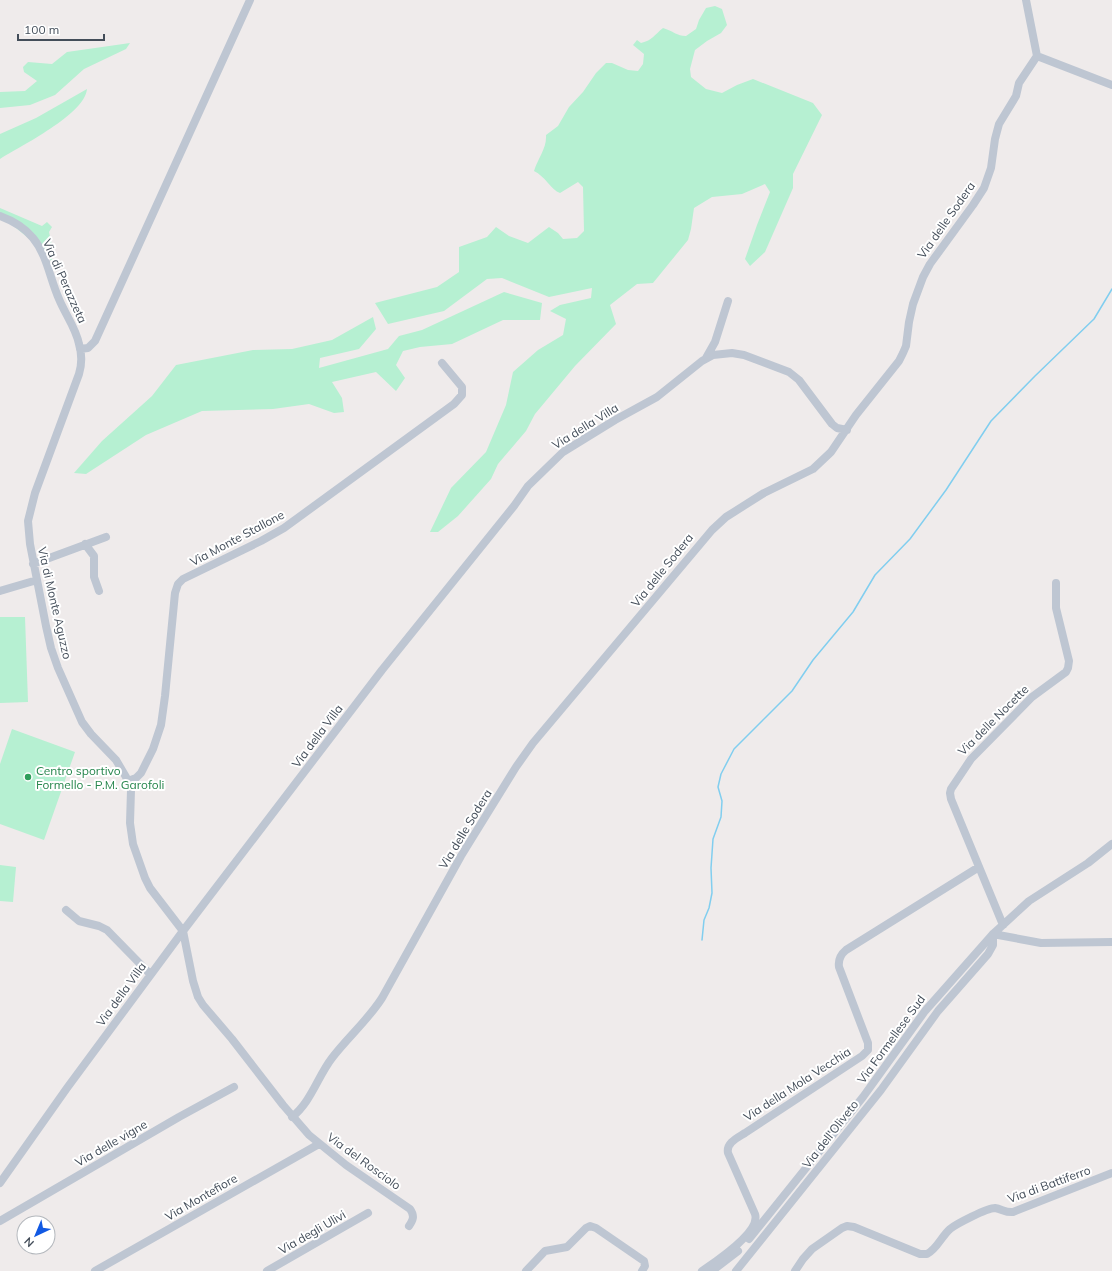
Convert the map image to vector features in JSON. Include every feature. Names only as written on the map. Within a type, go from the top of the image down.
[{"type":"street","points":[[80,349],[88,348],[94,341],[250,0]]},
{"type":"street","points":[[1026,0],[1037,56],[1112,85]]},
{"type":"street","name":"Via delle Sodera","points":[[292,1117],[304,1104],[333,1057],[373,1012],[461,856],[516,767],[533,743],[712,530],[726,517],[764,493],[815,468],[831,452],[856,415],[899,361],[904,353],[913,304],[925,272],[984,188],[990,168],[999,124],[1016,96],[1019,83],[1037,56]]},
{"type":"street","name":"Via di Perazzeta","points":[[0,216],[30,234],[37,244],[59,298],[77,336],[80,349]]},
{"type":"street","name":"Via della Villa","points":[[0,1183],[150,974],[369,687],[514,506],[528,486],[563,452],[615,420],[657,397],[706,358],[715,342],[728,301]]},
{"type":"street","name":"Via di Monte Aguzzo","points":[[80,349],[81,363],[79,374],[35,493],[29,514],[28,536],[51,648],[58,668],[78,716],[86,729],[116,760],[128,781],[131,790],[131,835],[145,878],[155,896],[183,931]]},
{"type":"street","name":"Via della Villa","points":[[706,358],[720,354],[739,354],[789,372],[799,380],[832,424],[837,428],[847,430]]},
{"type":"street","name":"Via Monte Stallone","points":[[128,781],[136,778],[141,773],[153,749],[161,725],[175,593],[178,584],[284,528],[454,404],[461,397],[463,392],[462,387],[442,364]]},
{"type":"street","points":[[33,564],[106,536]]},
{"type":"street","points":[[85,544],[94,556],[94,577],[99,591]]},
{"type":"street","points":[[0,591],[37,580]]},
{"type":"street","name":"Via delle Nocette","points":[[1003,924],[951,800],[951,791],[963,769],[971,759],[1032,697],[1061,676],[1068,669],[1069,661],[1056,608],[1056,583]]},
{"type":"street","name":"Via Formellese Sud","points":[[712,1271],[735,1254],[760,1226],[863,1097],[925,1010],[993,934],[1033,898],[1082,868],[1112,844]]},
{"type":"street","name":"Via della Mola Vecchia","points":[[702,1271],[735,1246],[756,1221],[755,1214],[728,1153],[729,1145],[744,1133],[862,1056],[868,1050],[868,1043],[839,967],[841,955],[846,950],[979,867]]},
{"type":"street","points":[[66,910],[79,921],[99,926],[107,930],[150,974]]},
{"type":"street","name":"Via del Rosciolo","points":[[183,931],[192,982],[200,999],[210,1013],[292,1117],[319,1144],[346,1165],[410,1209],[414,1218],[409,1226]]},
{"type":"street","points":[[993,934],[1038,943],[1112,942]]},
{"type":"street","name":"Via dell'Oliveto","points":[[736,1271],[880,1090],[938,1010],[988,954],[993,945],[993,934]]},
{"type":"street","name":"Via delle vigne","points":[[0,1221],[179,1117],[234,1087]]},
{"type":"street","name":"Via Montefiore","points":[[95,1271],[319,1144]]},
{"type":"street","name":"Via di Battiferro","points":[[796,1271],[802,1259],[810,1250],[845,1226],[854,1227],[920,1254],[927,1254],[933,1250],[944,1235],[953,1227],[987,1210],[995,1208],[1007,1212],[1013,1212],[1112,1173]]},
{"type":"street","name":"Via degli Ulivi","points":[[267,1271],[368,1213]]},
{"type":"street","points":[[526,1271],[545,1251],[567,1247],[586,1228],[592,1226],[644,1261],[646,1266],[642,1271]]},
{"type":"green space","points":[[715,6],[722,9],[727,25],[721,33],[695,50],[690,69],[691,77],[706,89],[722,93],[753,79],[813,103],[822,115],[793,174],[793,188],[765,252],[750,266],[745,259],[770,192],[765,184],[742,194],[712,197],[694,208],[688,240],[653,283],[637,284],[610,305],[616,324],[575,366],[535,414],[526,431],[498,464],[491,479],[458,516],[438,532],[430,532],[451,488],[486,452],[506,405],[513,372],[538,350],[563,335],[566,319],[550,311],[560,305],[591,298],[592,288],[549,297],[502,278],[487,279],[444,311],[388,324],[375,303],[437,287],[459,272],[459,247],[487,237],[496,227],[509,236],[528,243],[549,227],[558,233],[563,239],[577,238],[584,231],[583,187],[578,182],[560,193],[534,171],[544,149],[546,135],[558,126],[569,107],[583,92],[596,73],[606,63],[612,63],[628,70],[638,71],[643,64],[644,54],[633,45],[637,40],[641,43],[648,40],[663,28],[686,36],[696,29],[706,8]]},
{"type":"green space","points":[[130,43],[126,49],[84,69],[55,95],[30,105],[0,108],[0,92],[25,91],[37,81],[24,72],[23,67],[28,62],[52,64],[67,52]]},
{"type":"green space","points":[[87,89],[84,99],[76,109],[64,119],[36,138],[0,159],[0,134],[36,118]]},
{"type":"green space","points":[[0,208],[42,226],[47,222],[52,227],[49,232],[54,255],[51,261],[43,250],[0,215]]},
{"type":"green space","points":[[504,292],[542,303],[540,320],[503,320],[452,344],[420,347],[403,351],[396,365],[405,378],[396,391],[376,372],[332,382],[342,398],[344,412],[334,413],[309,404],[273,409],[202,411],[146,435],[86,474],[74,473],[102,441],[152,396],[176,365],[253,350],[292,349],[332,340],[373,317],[376,329],[359,349],[320,358],[319,368],[388,349],[399,336],[422,330]]},
{"type":"green space","points":[[0,617],[25,617],[28,702],[0,703]]},
{"type":"green space","points":[[12,729],[75,752],[44,840],[0,824],[0,764]]},
{"type":"green space","points":[[0,865],[16,867],[13,902],[0,901]]},
{"type":"waterway","points":[[702,940],[704,920],[709,908],[712,893],[711,868],[713,839],[721,817],[722,801],[718,787],[721,774],[734,749],[792,691],[813,660],[853,612],[875,575],[910,539],[946,490],[991,421],[1094,319],[1112,289]]},
{"type":"place","name":"Centro sportivo Formello - P.M. Garofoli","points":[[28,777]]}]
